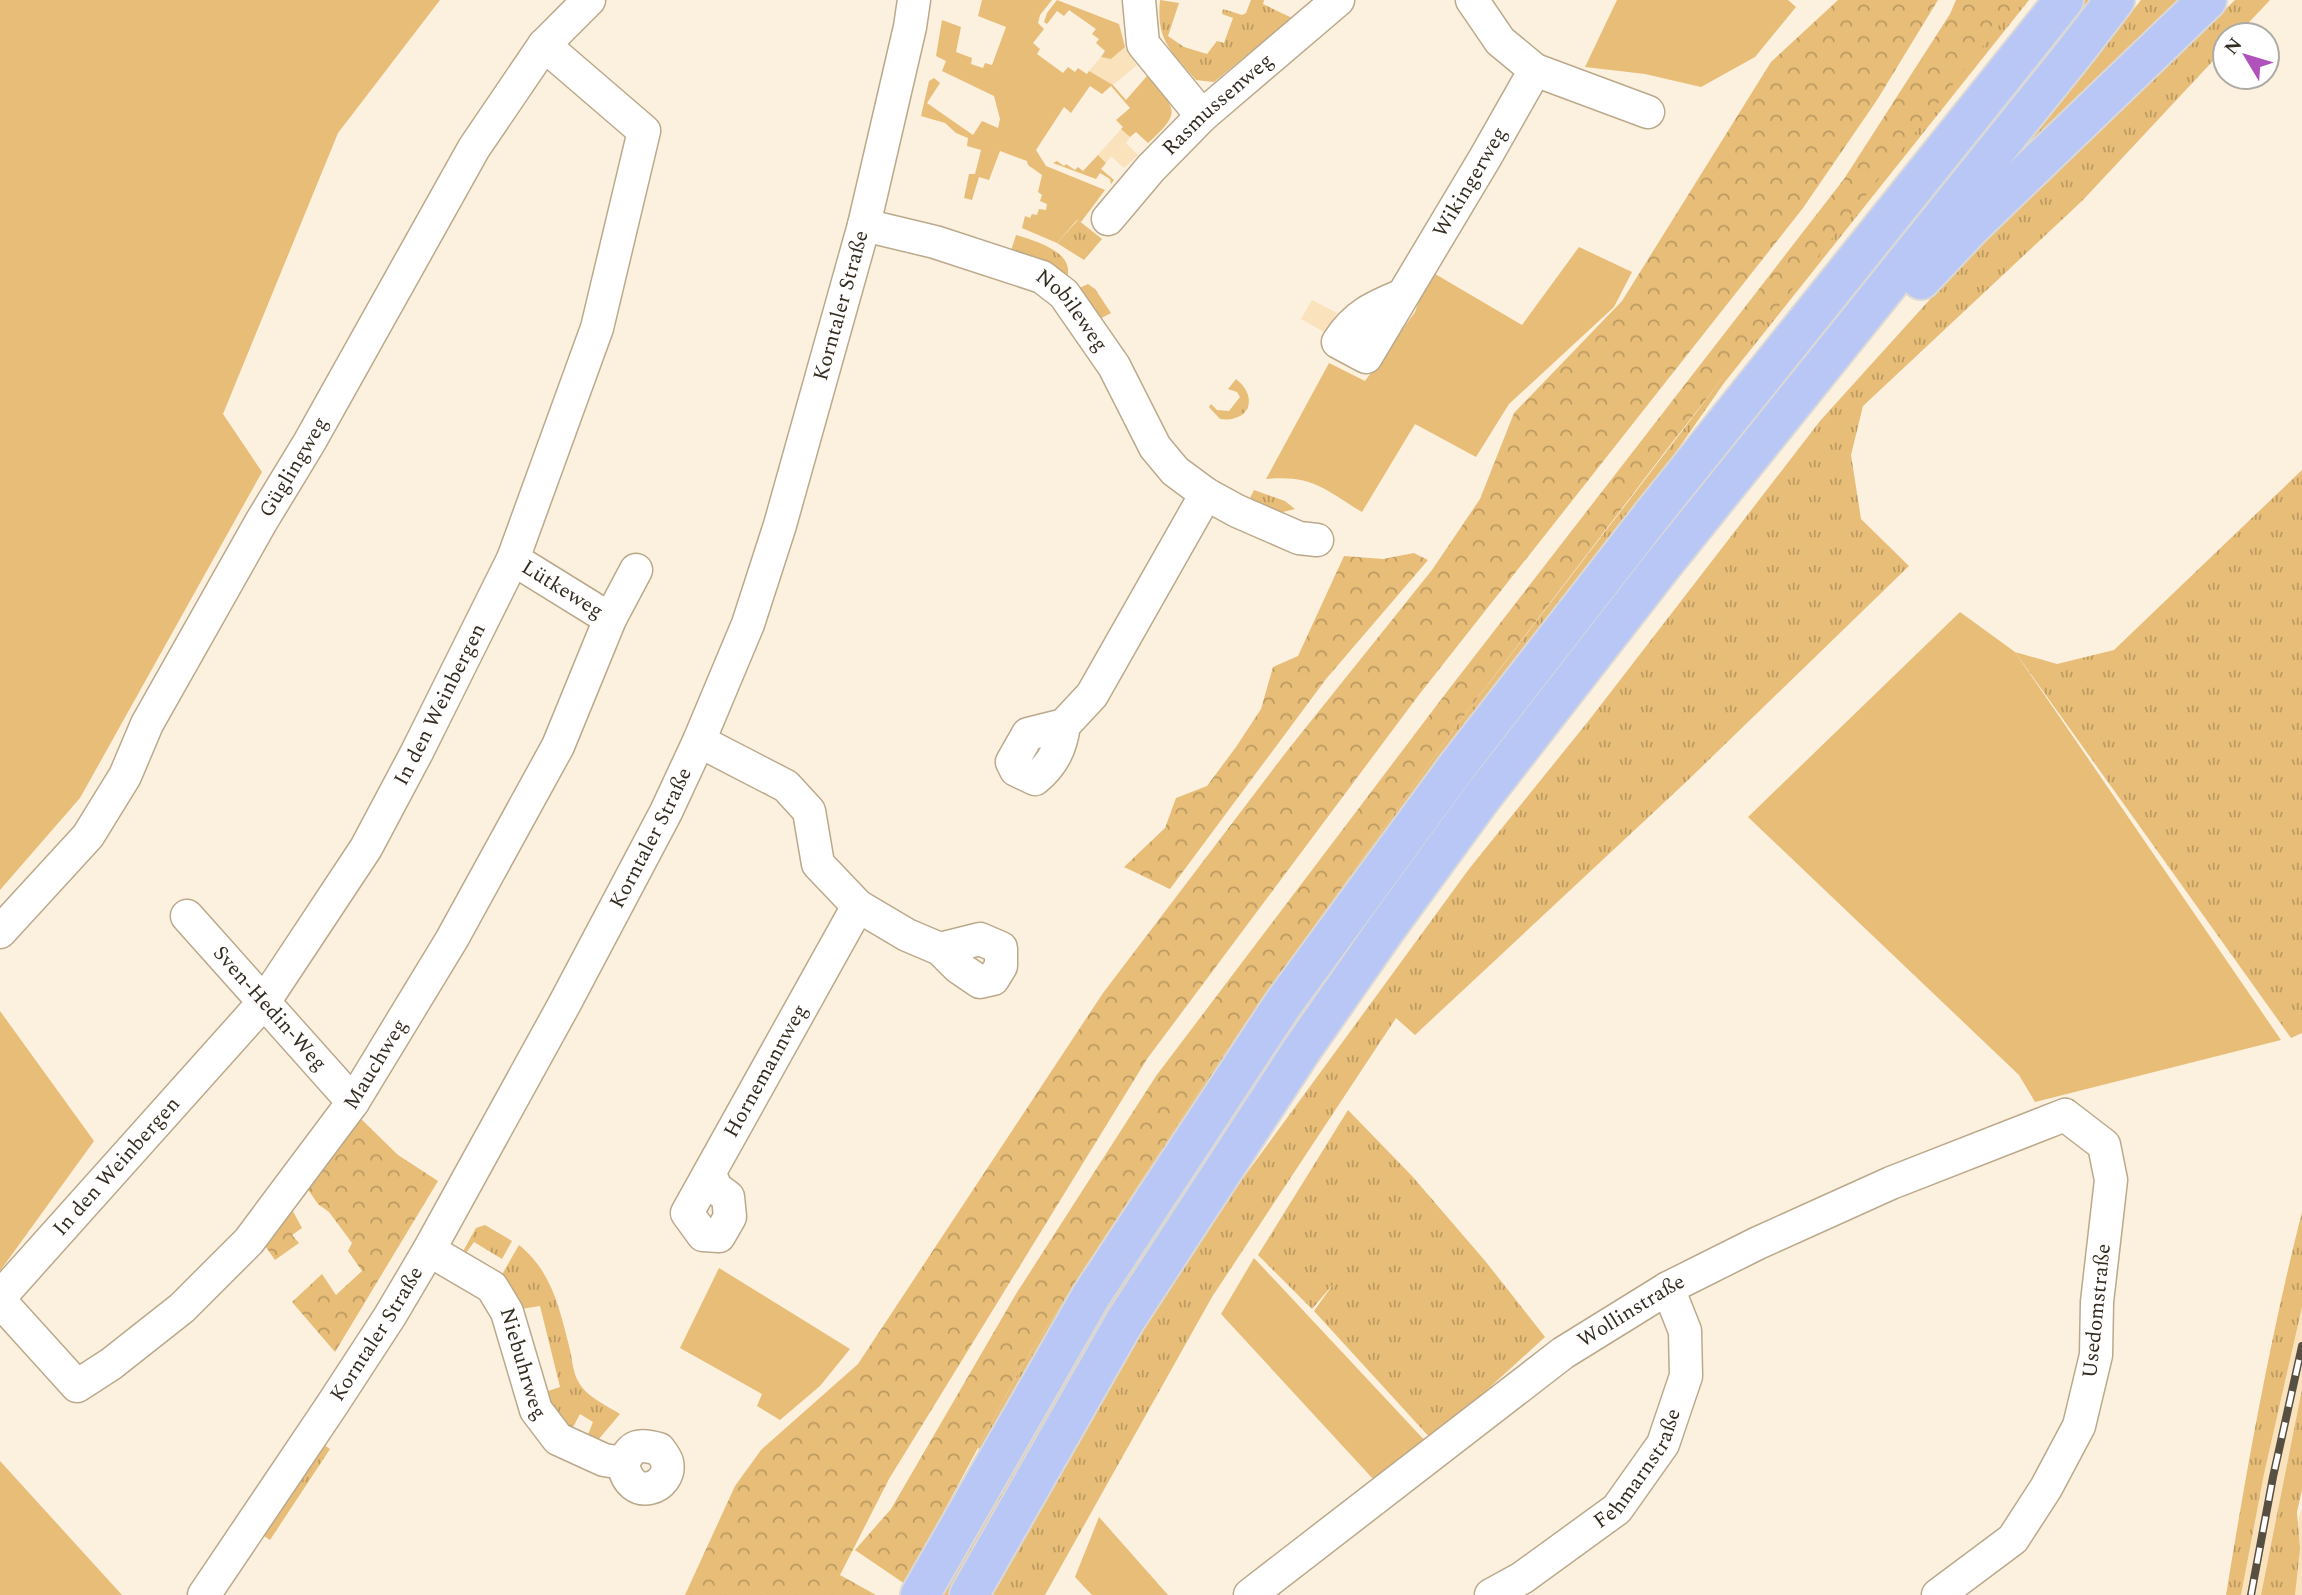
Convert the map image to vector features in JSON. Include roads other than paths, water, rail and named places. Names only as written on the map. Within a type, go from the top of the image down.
[{"type":"highway","points":[[920,1595],[1091,1296],[1283,1004],[1458,765],[1651,514],[2064,0]]},
{"type":"highway","points":[[970,1595],[1125,1321],[1324,1018],[1483,796],[1800,393],[2115,0]]},
{"type":"highway","points":[[1800,393],[1850,362],[1908,294],[1971,227],[2207,0]]},
{"type":"street","name":"Güglingweg","points":[[0,932],[88,836],[107,806],[125,776],[147,724],[261,522],[309,443],[474,148],[544,45],[589,0]]},
{"type":"street","name":"Korntaler Straße","points":[[204,1595],[332,1405],[429,1250],[666,812],[699,741],[748,624],[780,525],[864,225],[915,0]]},
{"type":"street","points":[[1139,0],[1143,44],[1202,116]]},
{"type":"street","name":"Rasmussenweg","points":[[1108,219],[1151,168],[1202,116],[1338,0]]},
{"type":"street","points":[[1472,0],[1500,41],[1535,70],[1648,113]]},
{"type":"street","name":"In den Weinbergen","points":[[0,1299],[264,1002],[366,848],[513,559],[597,328],[644,131],[544,45]]},
{"type":"street","name":"Wikingerweg","points":[[1403,295],[1535,70]]},
{"type":"street","name":"Nobileweg","points":[[864,225],[935,242],[1042,277],[1064,294],[1114,366],[1155,447],[1175,471],[1206,494],[1299,538],[1317,540]]},
{"type":"street","points":[[1064,725],[1061,745],[1048,768],[1035,779],[1016,771],[1012,762],[1028,734],[1064,725],[1092,695],[1206,494]]},
{"type":"street","name":"Lütkeweg","points":[[513,559],[610,619]]},
{"type":"street","name":"Mauchweg","points":[[0,1299],[77,1386],[111,1364],[182,1308],[249,1241],[352,1102],[452,939],[558,746],[610,619],[636,570]]},
{"type":"street","points":[[699,741],[786,786],[809,811],[818,864],[858,906],[907,935],[940,949]]},
{"type":"street","name":"Hornemannweg","points":[[703,1236],[687,1213],[858,906]]},
{"type":"street","name":"Sven-Hedin-Weg","points":[[187,916],[352,1102]]},
{"type":"street","name":"Wollinstraße","points":[[1250,1595],[1563,1353],[1668,1288],[1758,1243],[1892,1183],[2065,1115]]},
{"type":"street","name":"Usedomstraße","points":[[1938,1595],[1959,1582],[2013,1539],[2046,1488],[2079,1426],[2096,1355],[2096,1301],[2111,1180],[2104,1145],[2065,1115]]},
{"type":"street","name":"Niebuhrweg","points":[[429,1250],[492,1287],[508,1312],[536,1410],[558,1439],[604,1460],[623,1464]]},
{"type":"street","name":"Fehmarnstraße","points":[[1492,1595],[1522,1578],[1617,1508],[1662,1444],[1686,1376],[1685,1331],[1668,1288]]},
{"type":"railway","points":[[2251,1595],[2273,1477],[2302,1346]]}]
